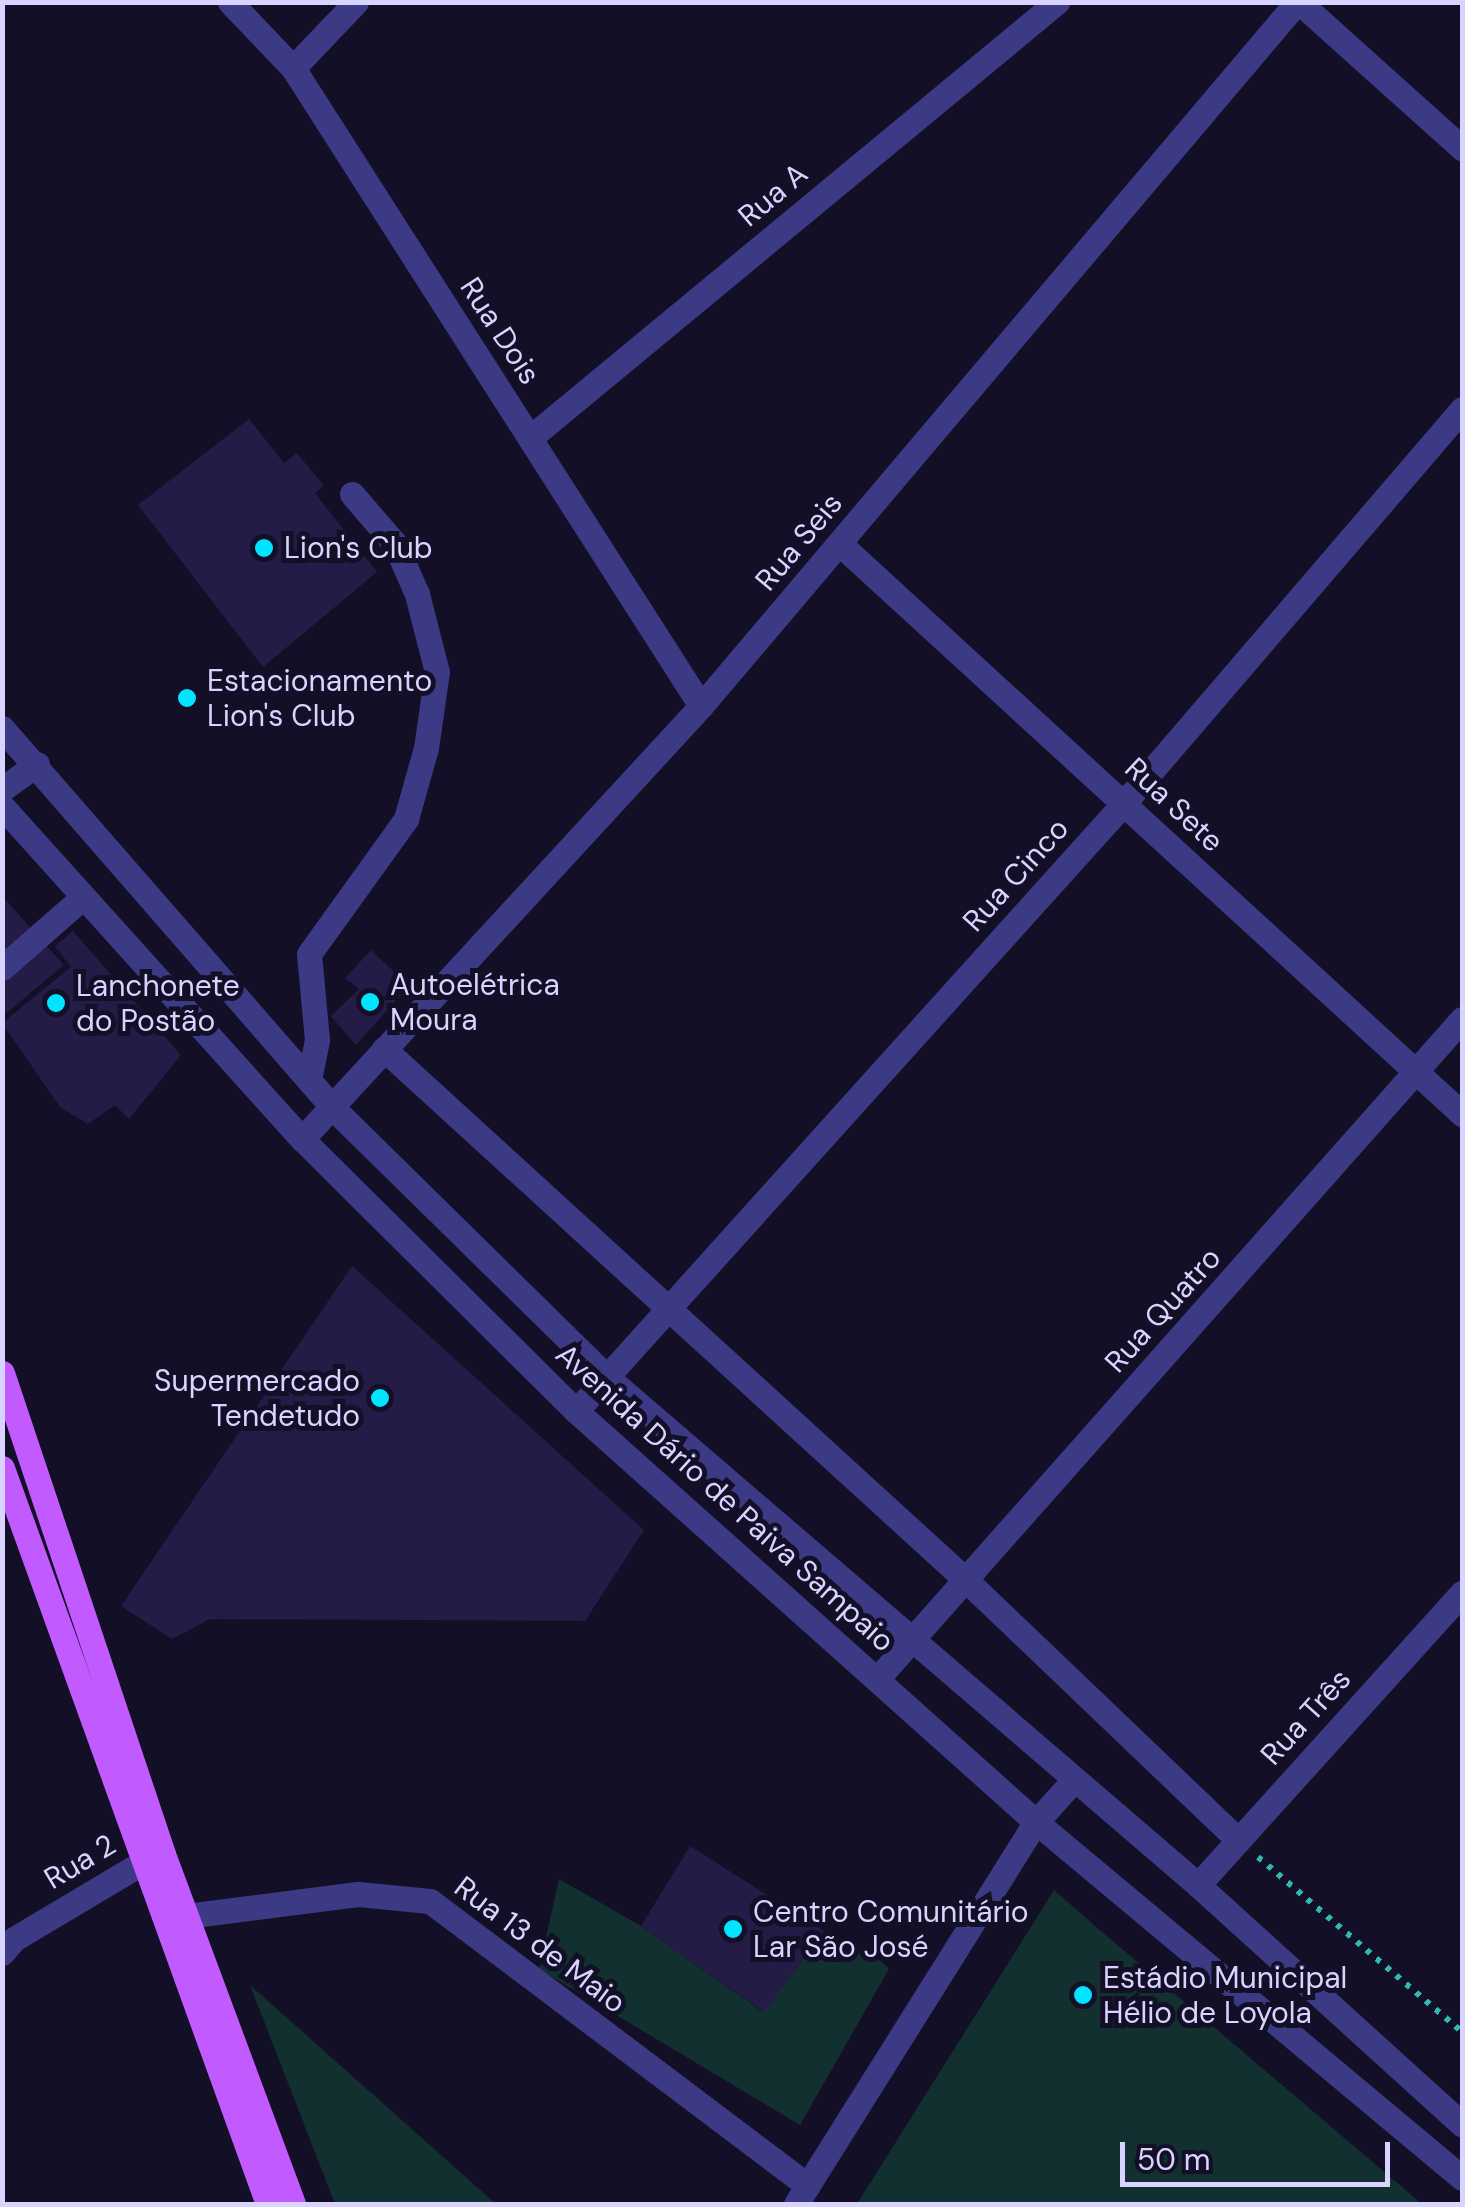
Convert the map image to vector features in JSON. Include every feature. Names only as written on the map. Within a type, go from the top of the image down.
[{"type":"main road","points":[[2,1373],[186,1916],[293,2204]]},
{"type":"main road","points":[[2,1468],[268,2204]]},
{"type":"street","name":"Rua Dois","points":[[230,2],[293,68],[701,706]]},
{"type":"street","points":[[293,68],[356,2]]},
{"type":"street","name":"Rua A","points":[[531,437],[1057,2]]},
{"type":"street","points":[[1298,2],[1462,148]]},
{"type":"street","name":"Rua Seis","points":[[302,1139],[701,706],[1298,2]]},
{"type":"street","name":"Rua Cinco","points":[[576,1411],[1124,803],[1462,408]]},
{"type":"street","points":[[309,1080],[317,1040],[309,954],[406,819],[426,748],[437,672],[417,594],[395,544],[352,494]]},
{"type":"street","name":"Rua Sete","points":[[840,544],[1462,1114]]},
{"type":"street","points":[[2,728],[334,1108],[608,1378],[911,1644],[1198,1885],[1462,2124]]},
{"type":"street","points":[[2,789],[37,764]]},
{"type":"street","name":"Avenida Dário de Paiva Sampaio","points":[[2,806],[302,1139],[576,1411],[1036,1822],[1460,2171]]},
{"type":"street","points":[[2,968],[83,897]]},
{"type":"street","name":"Rua Quatro","points":[[877,1679],[1462,1019]]},
{"type":"street","points":[[384,1049],[966,1580],[1238,1840]]},
{"type":"street","name":"Rua Três","points":[[1198,1885],[1462,1593]]},
{"type":"street","points":[[802,2195],[1036,1822],[1074,1780]]},
{"type":"street","name":"Rua 2","points":[[6,1936],[143,1862]]},
{"type":"street","name":"Rua 13 de Maio","points":[[186,1916],[358,1894],[430,1901],[802,2195]]},
{"type":"path","points":[[1238,1840],[1462,2032]]},
{"type":"green space","points":[[559,1879],[641,1926],[763,2012],[824,1931],[889,1969],[800,2125],[539,1969]]},
{"type":"green space","name":"Estádio Municipal Hélio de Loyola","points":[[1054,1890],[1101,1931],[1422,2204],[857,2204]]},
{"type":"green space","points":[[250,1985],[496,2204],[335,2204]]},
{"type":"building","name":"Lion's Club","points":[[249,419],[284,463],[297,453],[324,486],[315,493],[377,572],[263,667],[138,505]]},
{"type":"building","points":[[2,896],[64,965],[4,1015],[2,1013]]},
{"type":"building","points":[[73,931],[181,1055],[129,1119],[115,1105],[88,1124],[60,1107],[2,1023],[71,967],[55,946]]},
{"type":"building","name":"Autoelétrica Moura","points":[[371,950],[409,986],[356,1045],[331,1016],[359,989],[345,978]]},
{"type":"building","name":"Supermercado Tendetudo","points":[[352,1266],[644,1530],[585,1621],[210,1619],[172,1639],[121,1606]]},
{"type":"building","name":"Centro Comunitário Lar São José","points":[[690,1846],[824,1931],[764,2012],[641,1926]]},
{"type":"place","name":"Lion's Club","points":[[264,548]]},
{"type":"place","name":"Estacionamento Lion's Club","points":[[187,698]]},
{"type":"place","name":"Autoelétrica Moura","points":[[370,1002]]},
{"type":"place","name":"Lanchonete do Postão","points":[[56,1003]]},
{"type":"place","name":"Supermercado Tendetudo","points":[[380,1398]]},
{"type":"place","name":"Centro Comunitário Lar São José","points":[[733,1929]]},
{"type":"place","name":"Estádio Municipal Hélio de Loyola","points":[[1083,1995]]}]
